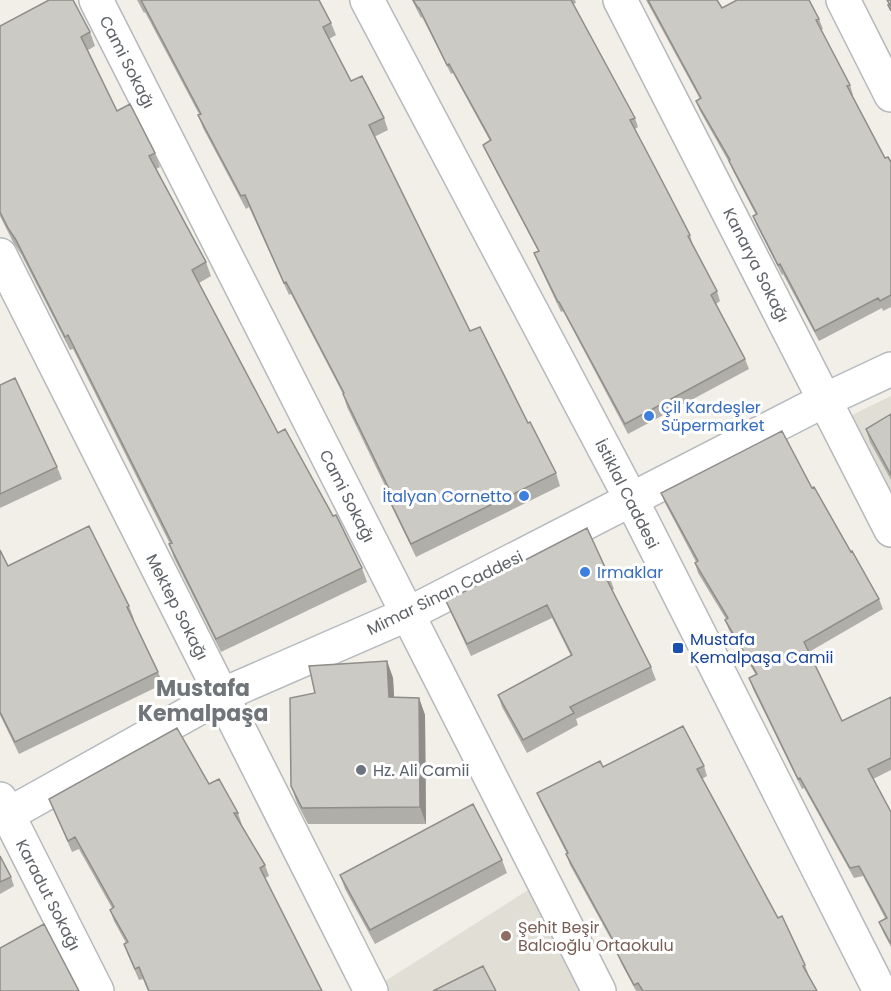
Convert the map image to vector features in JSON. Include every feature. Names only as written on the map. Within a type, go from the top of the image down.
[{"type":"street","name":"Cami Sokağı","points":[[96,0],[599,991]]},
{"type":"street","name":"İstiklal Caddesi","points":[[367,0],[631,499],[880,991]]},
{"type":"street","name":"Kanarya Sokağı","points":[[620,0],[891,530]]},
{"type":"street","points":[[843,0],[891,96]]},
{"type":"street","name":"Mektep Sokağı","points":[[0,255],[370,991]]},
{"type":"street","name":"Mimar Sinan Caddesi","points":[[3,811],[222,695],[408,614],[825,400],[891,369]]},
{"type":"street","name":"Karadut Sokağı","points":[[3,811],[97,991]]},
{"type":"shaded area","points":[[891,396],[891,508],[846,418]]},
{"type":"shaded area","name":"Şehit Beşir Balcıoğlu Ortaokulu","points":[[531,888],[583,991],[382,991],[379,985]]},
{"type":"building","points":[[49,0],[73,0],[90,32],[81,37],[117,111],[130,104],[155,153],[149,156],[206,262],[192,270],[278,433],[285,429],[333,516],[336,515],[362,568],[216,639],[169,544],[172,543],[68,335],[65,337],[0,212],[0,26]]},
{"type":"building","points":[[141,0],[319,0],[331,23],[323,27],[351,81],[362,76],[384,118],[369,125],[470,331],[480,327],[556,473],[411,544],[386,493],[390,491],[344,393],[286,282],[284,283],[245,195],[241,196]]},
{"type":"building","points":[[413,0],[571,0],[635,118],[630,120],[717,291],[711,295],[745,359],[625,424],[558,302],[534,253],[539,251],[483,145],[491,140],[449,64],[447,65]]},
{"type":"building","points":[[648,0],[717,0],[722,8],[737,0],[809,0],[819,19],[816,20],[850,85],[847,86],[885,158],[888,157],[891,162],[891,295],[880,301],[878,298],[815,331],[753,216],[757,214],[730,160],[696,101],[701,98]]},
{"type":"building","points":[[15,378],[57,467],[0,494],[0,385]]},
{"type":"building","points":[[891,414],[891,475],[866,429]]},
{"type":"building","points":[[782,431],[812,488],[814,487],[879,599],[804,642],[842,721],[891,697],[891,758],[868,769],[891,812],[891,944],[879,922],[887,918],[859,866],[850,868],[800,778],[798,779],[749,678],[757,674],[725,620],[728,618],[695,563],[698,561],[661,493]]},
{"type":"building","points":[[89,526],[129,606],[127,607],[158,672],[15,742],[0,712],[0,550],[8,566]]},
{"type":"building","points":[[587,528],[609,576],[606,578],[651,667],[570,707],[574,713],[523,740],[498,695],[572,655],[547,605],[467,644],[446,601]]},
{"type":"building","name":"Hz. Ali Camii","points":[[387,661],[389,697],[419,698],[420,807],[302,808],[291,786],[290,698],[315,693],[309,666]]},
{"type":"building","points":[[683,726],[704,766],[697,769],[778,918],[782,916],[805,965],[803,966],[817,991],[643,991],[638,983],[634,985],[617,953],[619,951],[566,854],[568,853],[537,793],[600,761],[603,767]]},
{"type":"building","points":[[177,728],[209,784],[219,779],[238,813],[234,813],[265,865],[260,868],[322,991],[149,991],[139,967],[135,969],[124,944],[128,942],[110,910],[114,907],[75,837],[68,841],[49,799]]},
{"type":"building","points":[[473,804],[502,860],[370,930],[340,875]]},
{"type":"building","points":[[0,856],[11,877],[0,882]]},
{"type":"building","points":[[44,924],[79,991],[0,991],[0,948]]},
{"type":"building","points":[[483,966],[496,991],[433,991]]},
{"type":"place","name":"Çil Kardeşler Süpermarket","points":[[649,416]]},
{"type":"place","name":"İtalyan Cornetto","points":[[524,496]]},
{"type":"place","name":"Irmaklar","points":[[585,572]]},
{"type":"place","name":"Mustafa Kemalpaşa Camii","points":[[678,648]]},
{"type":"place","name":"Hz. Ali Camii","points":[[361,770]]},
{"type":"place","name":"Şehit Beşir Balcıoğlu Ortaokulu","points":[[506,936]]},
{"type":"district","name":"Mustafa Kemalpaşa","points":[[203,700]]}]
